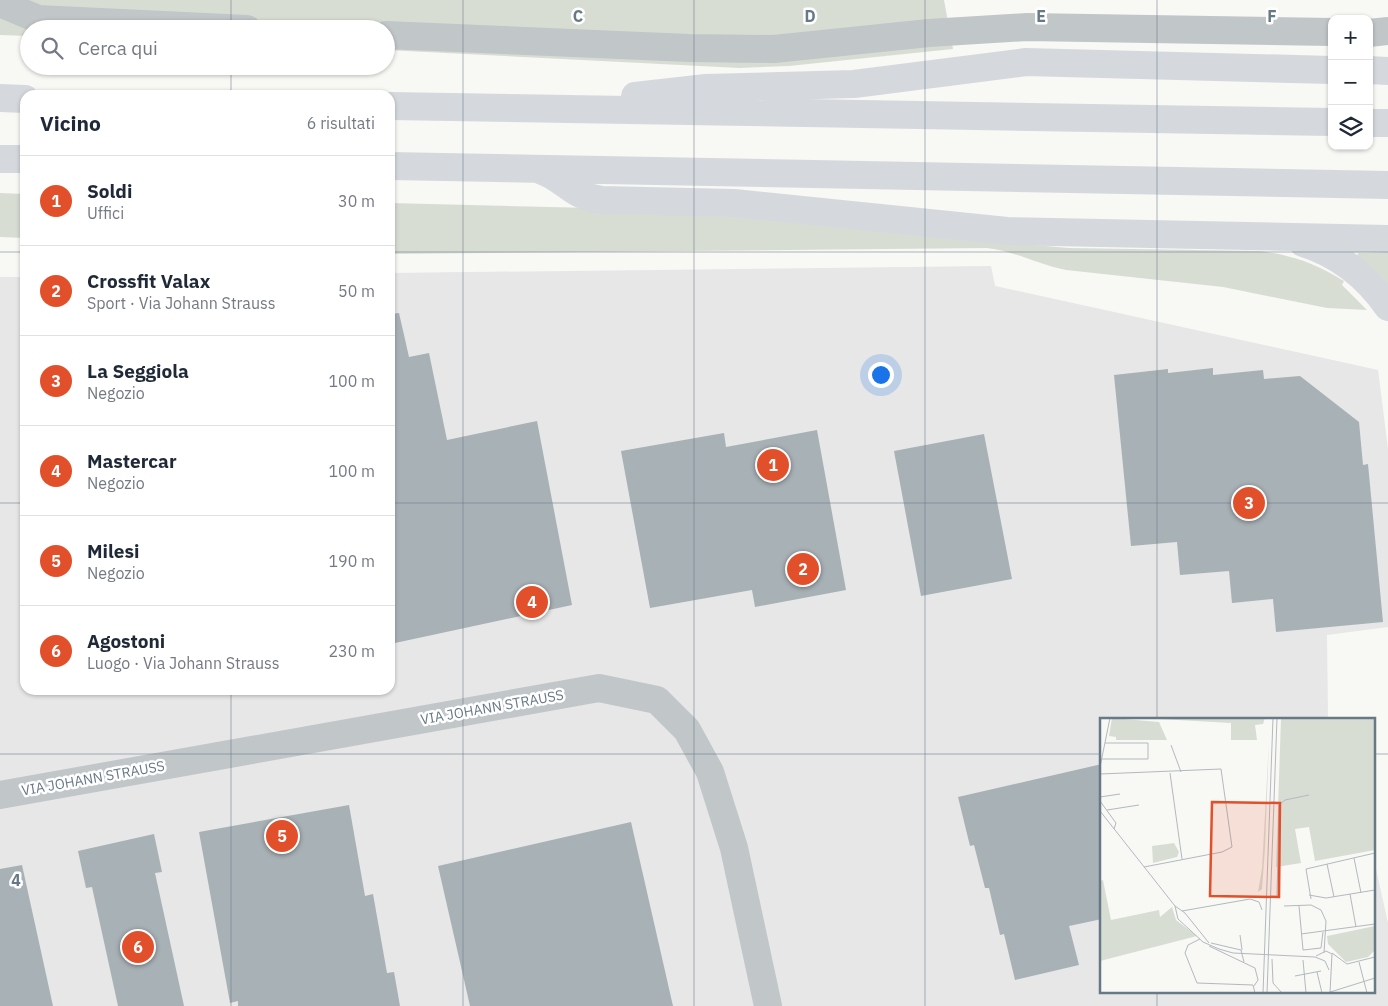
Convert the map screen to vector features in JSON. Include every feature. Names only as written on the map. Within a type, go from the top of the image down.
[{"type":"highway","points":[[528,108],[706,88],[854,84],[1026,62],[1328,70]]},
{"type":"highway","points":[[1373,70],[1388,71]]},
{"type":"highway","points":[[0,98],[20,99]]},
{"type":"highway","points":[[395,106],[1328,122]]},
{"type":"highway","points":[[1373,123],[1388,123]]},
{"type":"highway","points":[[0,159],[20,159]]},
{"type":"highway","points":[[395,166],[1388,185]]},
{"type":"highway","points":[[528,169],[548,173],[582,195],[602,200],[734,203],[1007,231],[1388,239]]},
{"type":"highway","points":[[1272,237],[1295,240],[1337,257],[1371,285],[1388,307]]},
{"type":"street","points":[[0,0],[6,6],[38,18],[76,20]]},
{"type":"street","points":[[395,35],[689,48],[774,49],[930,33],[1027,27],[1328,32]]},
{"type":"street","points":[[1373,33],[1388,31]]},
{"type":"street","name":"VIA JOHANN STRAUSS","points":[[0,795],[599,688],[657,700],[687,730],[710,772],[734,848],[768,1006]]},
{"type":"shaded area","points":[[0,0],[944,0],[953,49],[789,66],[739,68],[395,50],[395,20],[20,20],[20,36],[0,35]]},
{"type":"shaded area","points":[[0,193],[20,194],[20,238],[0,237]]},
{"type":"shaded area","points":[[395,203],[674,210],[1069,248],[1259,251],[1303,261],[1344,281],[1342,285],[1367,310],[1327,308],[1223,287],[1066,270],[1007,252],[987,248],[395,254]]},
{"type":"shaded area","points":[[1358,253],[1388,253],[1388,285],[1357,257]]},
{"type":"shaded area","points":[[991,266],[995,286],[1378,370],[1388,449],[1388,627],[1327,635],[1328,718],[1100,718],[1100,994],[1376,994],[1376,869],[1388,923],[1388,1006],[0,1006],[0,277],[20,277],[20,695],[395,695],[395,273]]},
{"type":"building","points":[[395,313],[399,313],[409,357],[429,353],[447,440],[537,421],[572,605],[395,643]]},
{"type":"building","points":[[1213,368],[1213,375],[1263,370],[1264,379],[1300,376],[1359,422],[1363,465],[1368,464],[1383,622],[1276,632],[1273,599],[1232,603],[1229,571],[1180,575],[1177,542],[1131,546],[1114,375],[1168,369],[1168,373]]},
{"type":"building","points":[[817,430],[846,590],[755,607],[752,590],[650,608],[621,451],[724,433],[726,447]]},
{"type":"building","points":[[984,434],[1012,579],[921,596],[894,451]]},
{"type":"building","points":[[1100,764],[1100,919],[1069,926],[1079,965],[1015,980],[1004,934],[1000,935],[989,888],[985,888],[974,845],[970,846],[958,797]]},
{"type":"building","points":[[349,805],[365,896],[373,894],[387,973],[394,972],[400,1006],[238,1006],[238,1001],[230,1003],[199,832]]},
{"type":"building","points":[[631,822],[673,1006],[470,1006],[438,866]]},
{"type":"building","points":[[154,834],[162,872],[155,873],[184,1006],[118,1006],[92,887],[86,888],[78,851]]},
{"type":"building","points":[[22,865],[53,1006],[0,1006],[0,869]]},
{"type":"place","name":"Soldi","points":[[773,465]]},
{"type":"place","name":"La Seggiola","points":[[1249,503]]},
{"type":"place","name":"Crossfit Valax","points":[[803,569]]},
{"type":"place","name":"Mastercar","points":[[532,602]]},
{"type":"place","name":"Milesi","points":[[282,836]]},
{"type":"place","name":"Agostoni","points":[[138,947]]}]
